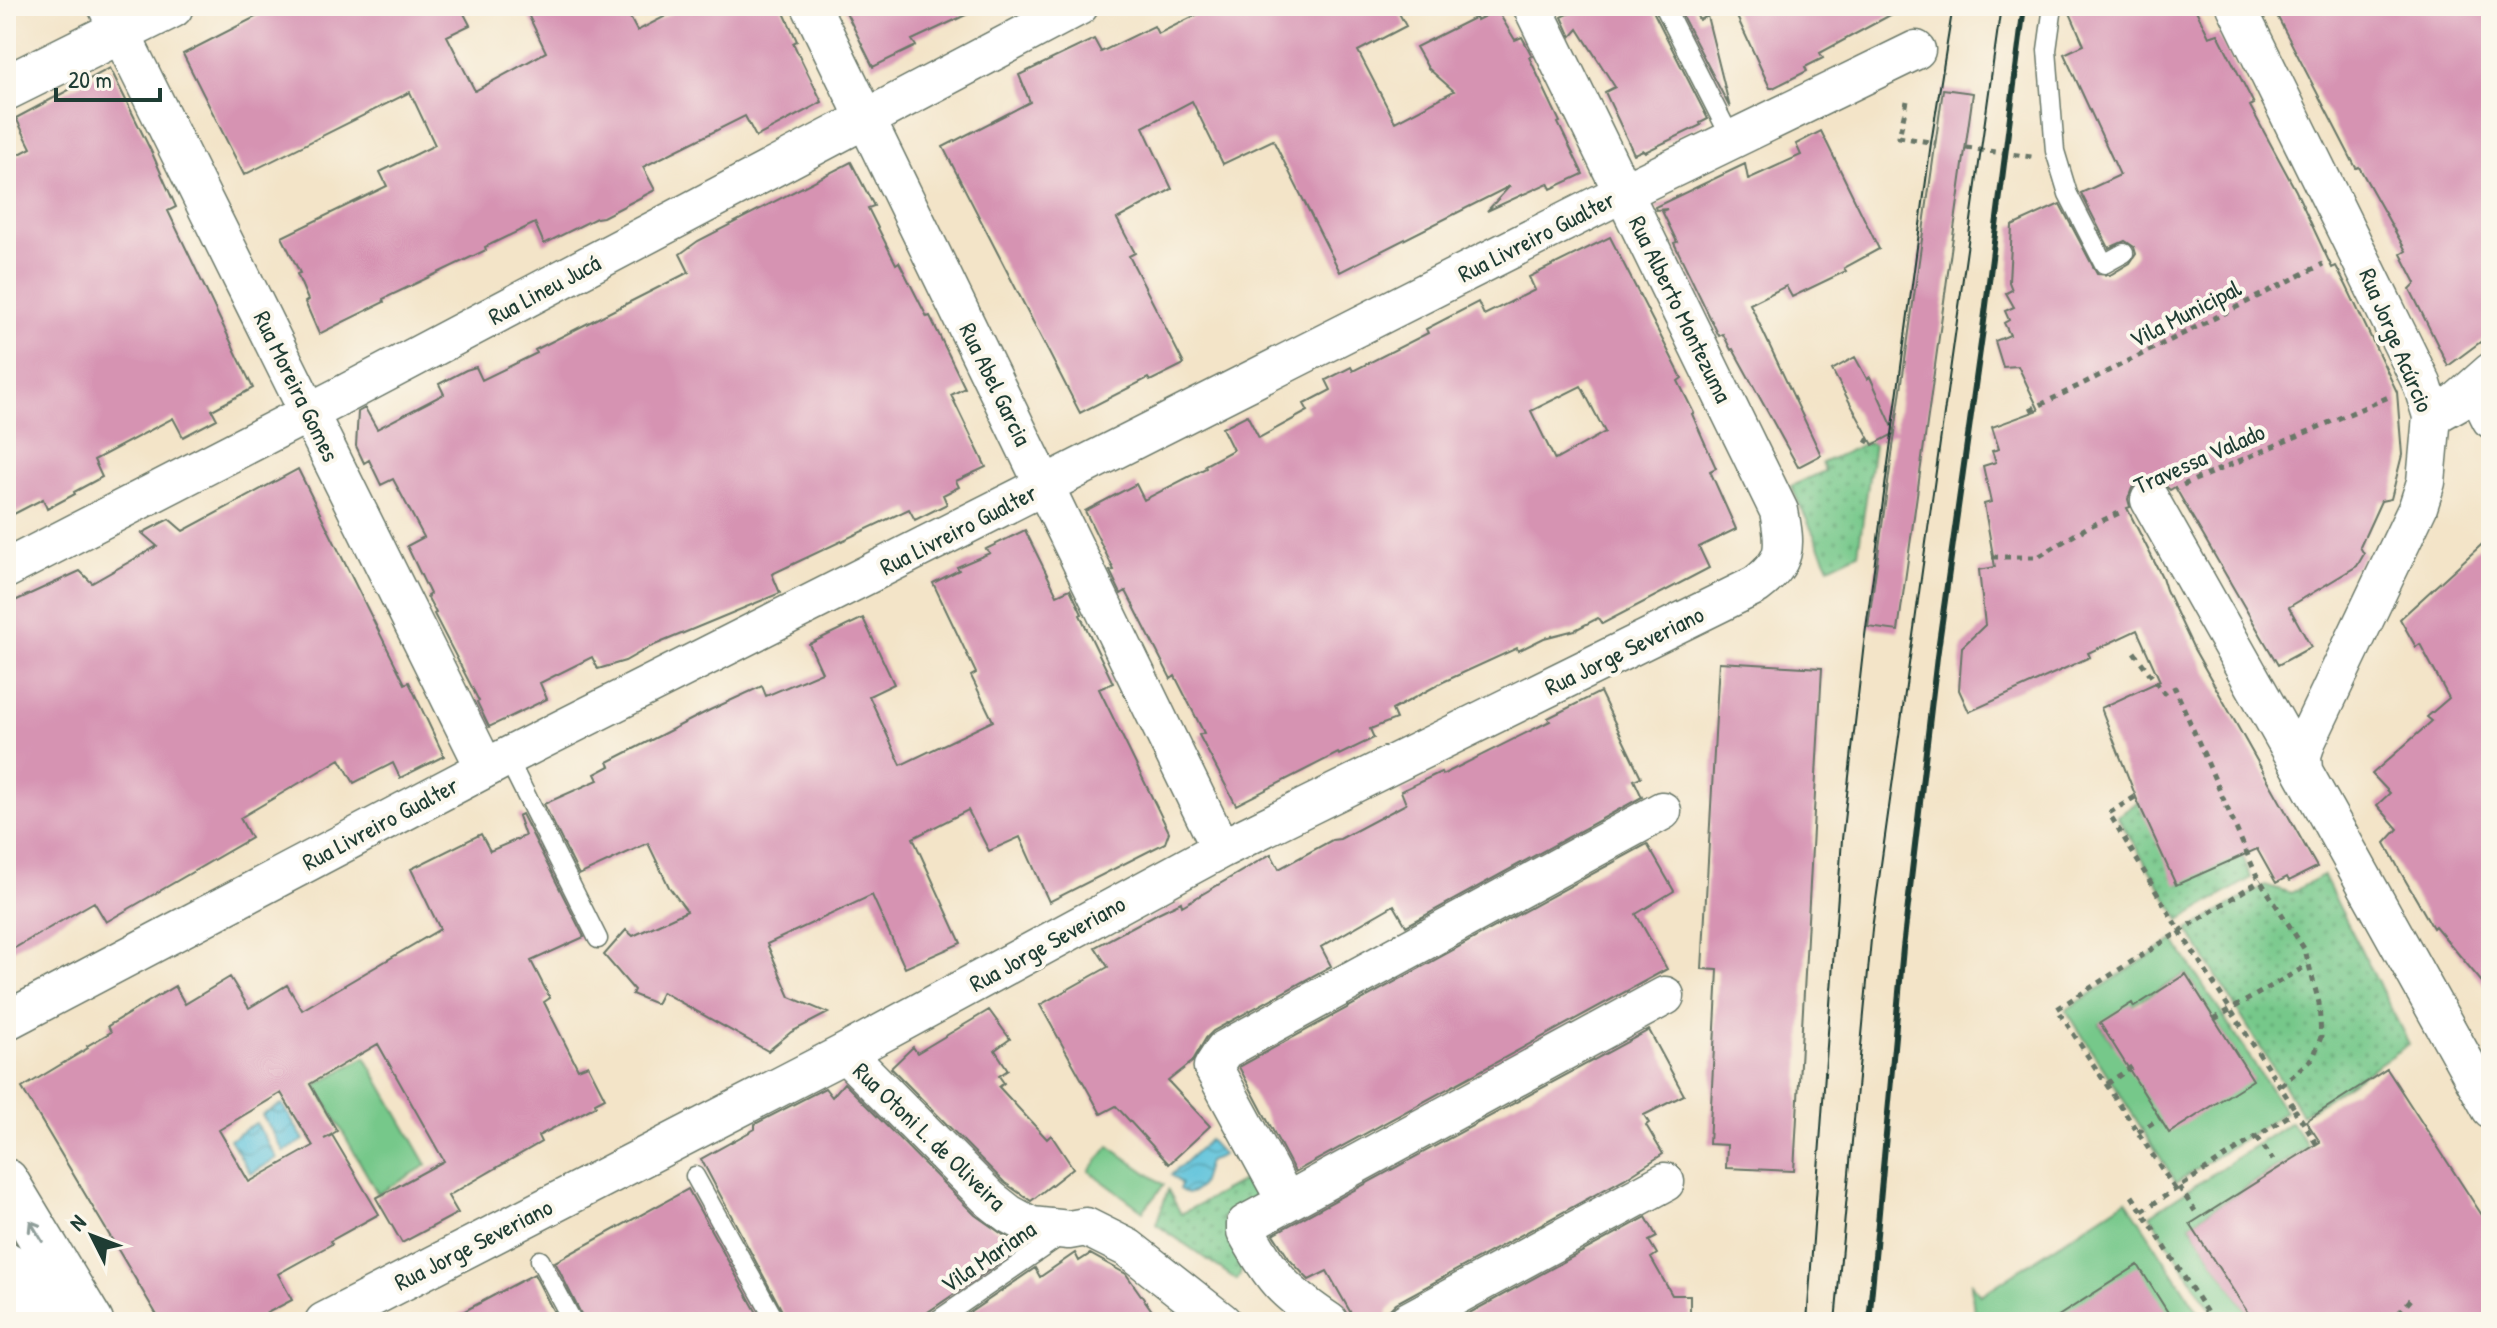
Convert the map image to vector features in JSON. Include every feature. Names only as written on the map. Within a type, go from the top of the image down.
[{"type":"main road","points":[[6,88],[114,19],[171,6]]},
{"type":"main road","points":[[6,1181],[91,1322]]},
{"type":"main road","points":[[6,1264],[41,1322]]},
{"type":"street","name":"Rua Abel Garcia","points":[[811,6],[1221,849]]},
{"type":"street","name":"Rua Lineu Jucá","points":[[6,569],[1079,6]]},
{"type":"street","name":"Rua Alberto Montezuma","points":[[1532,6],[1779,511],[1785,541],[1780,562],[1773,572]]},
{"type":"street","name":"Rua Jorge Acúrcio","points":[[2236,6],[2356,247],[2427,400],[2430,454],[2418,507],[2307,740],[2302,755],[2303,771]]},
{"type":"street","name":"Rua Moreira Gomes","points":[[114,19],[310,412],[496,762]]},
{"type":"street","name":"Rua Livreiro Gualter","points":[[6,1021],[496,762],[1624,192],[1916,50]]},
{"type":"street","points":[[2427,400],[2457,402],[2486,392]]},
{"type":"street","points":[[2150,500],[2491,1109]]},
{"type":"street","name":"Rua Jorge Severiano","points":[[342,1317],[845,1053],[1221,849],[1756,585],[1773,572]]},
{"type":"street","points":[[1286,1201],[1213,1067],[1224,1050],[1662,811]]},
{"type":"street","points":[[1325,1321],[1281,1286],[1269,1272],[1246,1231],[1246,1224],[1665,996]]},
{"type":"street","name":"Rua Otoni L. de Oliveira","points":[[845,1053],[990,1199],[1009,1214],[1031,1226],[1069,1230],[1086,1227],[1128,1248],[1222,1322]]},
{"type":"street","points":[[1407,1322],[1665,1182]]},
{"type":"lane","points":[[2053,6],[2047,50],[2055,151],[2068,194],[2104,264],[2124,253]]},
{"type":"lane","points":[[1665,8],[1732,140]]},
{"type":"lane","points":[[496,762],[598,939]]},
{"type":"lane","points":[[695,1176],[776,1322]]},
{"type":"lane","name":"Vila Mariana","points":[[935,1322],[1069,1230]]},
{"type":"lane","points":[[540,1260],[573,1322]]},
{"type":"path","points":[[1907,101],[1899,137],[1935,143]]},
{"type":"path","points":[[1966,148],[2045,160]]},
{"type":"path","name":"Vila Municipal","points":[[2030,410],[2356,247]]},
{"type":"path","name":"Travessa Valado","points":[[1992,557],[2038,557],[2086,528],[2150,500],[2427,400]]},
{"type":"path","points":[[1866,443],[1872,433]]},
{"type":"path","points":[[2134,652],[2164,693],[2175,688],[2261,880],[2305,950],[2319,1003],[2321,1037],[2313,1058],[2279,1087]]},
{"type":"path","points":[[2146,687],[2153,679]]},
{"type":"path","points":[[2135,797],[2109,813],[2179,930],[2317,1145]]},
{"type":"path","points":[[2195,1211],[2138,1132],[2057,1009],[2261,880]]},
{"type":"path","points":[[2214,1019],[2308,965]]},
{"type":"path","points":[[2107,1084],[2133,1066]]},
{"type":"path","points":[[2142,1211],[2296,1111]]},
{"type":"path","points":[[2138,1132],[2160,1118]]},
{"type":"path","points":[[2257,1137],[2273,1160]]},
{"type":"path","points":[[2132,1196],[2213,1322]]},
{"type":"path","points":[[2391,1322],[2414,1296]]},
{"type":"green space","points":[[1866,443],[1874,444],[1858,553],[1829,567],[1791,486],[1825,471],[1822,463]]},
{"type":"green space","points":[[2138,802],[2242,854],[2251,878],[2180,920],[2117,816]]},
{"type":"green space","points":[[2323,875],[2409,1044],[2302,1115],[2188,930],[2265,885],[2291,893]]},
{"type":"green space","points":[[2174,940],[2285,1112],[2176,1182],[2066,1010]],"holes":[[[2186,974],[2252,1080],[2113,1044],[2100,1024]]]},
{"type":"green space","points":[[365,1057],[427,1165],[378,1194],[316,1085]]},
{"type":"green space","points":[[2291,1122],[2308,1147],[2190,1224],[2254,1322],[2219,1322],[2150,1215]]},
{"type":"green space","points":[[1109,1146],[1164,1185],[1143,1211],[1089,1171]]},
{"type":"green space","points":[[1253,1175],[1262,1192],[1260,1197],[1222,1218],[1242,1255],[1243,1263],[1237,1280],[1156,1224],[1168,1190],[1181,1214]]},
{"type":"green space","points":[[2126,1200],[2205,1322],[1975,1322],[1971,1283],[1981,1295]]},
{"type":"water","points":[[282,1104],[304,1140],[284,1152],[262,1115]]},
{"type":"water","points":[[256,1123],[277,1158],[251,1174],[230,1139]]},
{"type":"water","points":[[1209,1140],[1223,1155],[1208,1162],[1200,1186],[1187,1194],[1179,1189],[1181,1184],[1171,1175]]},
{"type":"building","points":[[277,6],[460,6],[470,25],[447,36],[475,91],[546,52],[524,6],[624,6],[637,31],[685,6],[781,6],[797,41],[793,43],[822,102],[756,137],[745,116],[643,167],[655,190],[603,217],[544,244],[535,223],[319,334],[305,302],[308,300],[297,274],[300,273],[282,237],[387,186],[380,172],[435,145],[410,92],[244,175],[183,54]]},
{"type":"building","points":[[843,6],[985,6],[912,40],[916,46],[873,67]]},
{"type":"building","points":[[1214,6],[1395,6],[1406,26],[1358,51],[1395,122],[1454,91],[1428,68],[1416,47],[1497,10],[1515,40],[1522,37],[1532,56],[1529,57],[1583,174],[1551,189],[1548,183],[1487,211],[1510,186],[1340,272],[1273,140],[1223,164],[1192,101],[1143,127],[1172,189],[1117,219],[1135,253],[1129,256],[1184,364],[1150,381],[1148,378],[1080,413],[943,147],[1030,102],[1019,75],[1094,39],[1101,52],[1154,26],[1158,34]]},
{"type":"building","points":[[1584,6],[1653,6],[1708,119],[1645,152],[1634,154],[1605,92],[1615,87],[1578,29],[1571,37],[1562,17]]},
{"type":"building","points":[[1677,6],[1692,6],[1699,20],[1707,16],[1730,108]]},
{"type":"building","points":[[1732,6],[1907,6],[1820,53],[1823,58],[1805,67],[1807,71],[1770,88]]},
{"type":"building","points":[[2067,6],[2194,6],[2209,37],[2218,34],[2254,104],[2250,106],[2296,191],[2332,268],[2336,266],[2346,285],[2397,392],[2402,455],[2391,499],[2381,501],[2360,547],[2364,554],[2357,566],[2289,607],[2311,647],[2278,665],[2175,487],[2170,490],[2160,481],[2149,478],[2132,488],[2128,499],[2130,507],[2127,508],[2194,649],[2317,867],[2289,881],[2287,877],[2276,883],[2257,849],[2176,885],[2138,802],[2101,708],[2160,681],[2137,630],[2088,653],[2090,657],[1969,712],[1959,690],[1962,647],[1985,625],[1979,570],[1995,567],[1984,504],[1991,502],[1983,466],[1996,462],[1992,451],[1999,449],[1992,427],[2039,410],[2018,366],[2003,367],[1995,341],[2010,335],[2004,323],[2009,320],[2005,311],[2014,307],[2006,293],[2012,290],[2009,282],[2012,226],[2060,204],[2097,274],[2110,275],[2130,263],[2136,254],[2134,247],[2125,241],[2109,248],[2081,193],[2120,175],[2064,54],[2084,45]]},
{"type":"building","points":[[2272,6],[2491,6],[2491,334],[2448,366],[2410,289],[2416,283],[2401,254],[2406,251],[2359,167],[2356,168]]},
{"type":"building","points":[[110,68],[176,207],[168,211],[253,388],[212,410],[217,419],[183,437],[173,418],[94,460],[102,477],[47,509],[43,499],[6,518],[6,161],[31,148],[16,118]]},
{"type":"building","points":[[1943,89],[1973,93],[1898,631],[1868,627],[1895,433],[1873,445],[1832,370],[1855,357],[1867,379],[1870,377],[1895,432]]},
{"type":"building","points":[[1821,131],[1879,249],[1844,268],[1846,271],[1792,297],[1786,286],[1750,304],[1821,455],[1798,467],[1733,349],[1723,334],[1719,336],[1674,243],[1677,242],[1662,211],[1667,209],[1656,210],[1655,207],[1745,164],[1748,179],[1801,155],[1796,144]]},
{"type":"building","points":[[851,162],[874,206],[868,208],[896,264],[899,262],[927,317],[930,316],[965,388],[951,395],[986,467],[956,481],[959,487],[943,495],[947,504],[915,520],[909,509],[772,574],[780,593],[650,647],[625,661],[598,669],[592,657],[540,683],[547,699],[489,727],[434,614],[427,596],[430,594],[407,546],[424,537],[393,479],[381,485],[369,460],[364,463],[356,446],[358,412],[365,408],[377,429],[444,394],[439,384],[466,370],[476,367],[482,380],[537,353],[535,350],[689,272],[680,254],[698,241]]},
{"type":"building","points":[[1610,237],[1682,378],[1678,381],[1716,468],[1710,471],[1736,529],[1699,547],[1709,568],[1602,624],[1598,618],[1575,630],[1544,638],[1518,651],[1517,648],[1443,682],[1392,710],[1396,719],[1370,729],[1374,738],[1236,805],[1199,735],[1204,733],[1175,676],[1171,679],[1126,591],[1121,594],[1110,571],[1114,570],[1085,511],[1136,484],[1144,500],[1206,468],[1205,465],[1233,450],[1222,428],[1247,415],[1259,438],[1308,411],[1304,404],[1331,390],[1326,380],[1351,367],[1353,371],[1428,333],[1426,329],[1478,302],[1484,315],[1535,290],[1529,277]],"holes":[[[1581,386],[1605,432],[1555,460],[1531,411]]]},
{"type":"building","points":[[298,469],[444,756],[400,778],[393,763],[354,783],[340,759],[240,818],[251,838],[106,922],[94,902],[6,953],[6,605],[80,571],[92,583],[157,546],[142,533],[169,519],[183,531]]},
{"type":"building","points":[[1025,530],[1057,595],[1070,589],[1113,683],[1099,689],[1169,832],[1165,843],[1049,902],[1020,837],[989,851],[968,810],[913,838],[961,943],[905,968],[872,895],[767,944],[790,997],[828,1013],[791,1032],[768,1051],[662,992],[656,1004],[632,994],[634,990],[604,955],[626,930],[633,936],[687,911],[669,887],[648,843],[579,875],[544,804],[598,780],[595,774],[610,766],[608,762],[710,710],[762,686],[766,696],[822,672],[809,644],[863,618],[894,684],[869,696],[901,765],[993,721],[971,676],[976,673],[933,583],[959,570],[957,567],[990,553],[986,549]]},
{"type":"building","points":[[2491,536],[2491,993],[2435,926],[2433,928],[2400,871],[2385,843],[2398,829],[2377,805],[2390,793],[2372,774],[2432,721],[2427,717],[2449,698],[2420,644],[2416,647],[2400,619]]},
{"type":"building","points":[[1719,662],[1822,668],[1794,1171],[1726,1168],[1727,1145],[1709,1144],[1718,970],[1702,969]]},
{"type":"building","points":[[1600,692],[1641,777],[1634,780],[1642,797],[1406,926],[1394,905],[1321,947],[1331,966],[1213,1031],[1192,1062],[1168,1081],[1210,1126],[1169,1164],[1116,1106],[1101,1114],[1040,1005],[1108,967],[1095,947],[1181,902],[1182,906],[1271,854],[1279,869],[1332,840],[1340,839],[1406,804],[1401,791],[1441,772],[1442,775],[1550,721],[1548,718]]},
{"type":"building","points":[[522,814],[584,937],[531,961],[550,998],[544,1002],[578,1069],[588,1065],[605,1098],[595,1103],[596,1106],[538,1136],[541,1142],[448,1196],[458,1213],[402,1243],[376,1198],[444,1161],[378,1044],[310,1084],[337,1131],[324,1139],[332,1135],[379,1214],[278,1274],[292,1300],[250,1322],[161,1322],[22,1088],[111,1032],[108,1026],[175,986],[185,1004],[230,977],[249,1008],[287,985],[302,1010],[440,929],[411,869],[481,834],[490,851],[525,836],[518,816]],"holes":[[[281,1093],[313,1146],[249,1182],[219,1130]]]},
{"type":"building","points":[[1647,844],[1674,891],[1636,914],[1667,969],[1295,1172],[1239,1067]]},
{"type":"building","points":[[2186,974],[2253,1080],[2169,1133],[2100,1023],[2132,1003],[2134,1007]]},
{"type":"building","points":[[989,1010],[1010,1039],[995,1050],[1008,1070],[999,1076],[1004,1083],[999,1087],[1047,1139],[1051,1135],[1073,1168],[1031,1201],[1005,1183],[891,1068],[913,1047],[917,1053]]},
{"type":"building","points":[[1649,1030],[1684,1095],[1644,1115],[1649,1123],[1646,1125],[1663,1154],[1624,1179],[1396,1303],[1388,1311],[1385,1322],[1356,1322],[1327,1271],[1309,1280],[1290,1260],[1273,1234]]},
{"type":"building","points":[[2387,1069],[2491,1229],[2491,1322],[2254,1322],[2190,1224],[2320,1142],[2306,1121]]},
{"type":"building","points":[[844,1083],[975,1215],[1020,1249],[928,1312],[923,1322],[788,1322],[701,1159],[755,1129],[755,1124],[825,1088],[832,1097]]},
{"type":"building","points":[[688,1189],[762,1322],[585,1322],[555,1262]]},
{"type":"building","points":[[1646,1217],[1657,1237],[1649,1241],[1657,1254],[1651,1258],[1672,1295],[1690,1295],[1690,1322],[1453,1322]]},
{"type":"building","points":[[1075,1253],[1079,1261],[1090,1254],[1126,1274],[1160,1322],[956,1322],[1035,1268],[1040,1277]]},
{"type":"building","points":[[2138,1265],[2174,1322],[2049,1322]]},
{"type":"building","points":[[534,1274],[559,1322],[444,1322]]},
{"type":"tram line","points":[[1807,1322],[1842,839],[1864,643],[1931,143],[1953,6]]},
{"type":"tram line","points":[[1835,1322],[1872,929],[2001,6]]},
{"type":"railway","points":[[1869,1322],[1903,948],[1937,657],[2024,6]]}]
